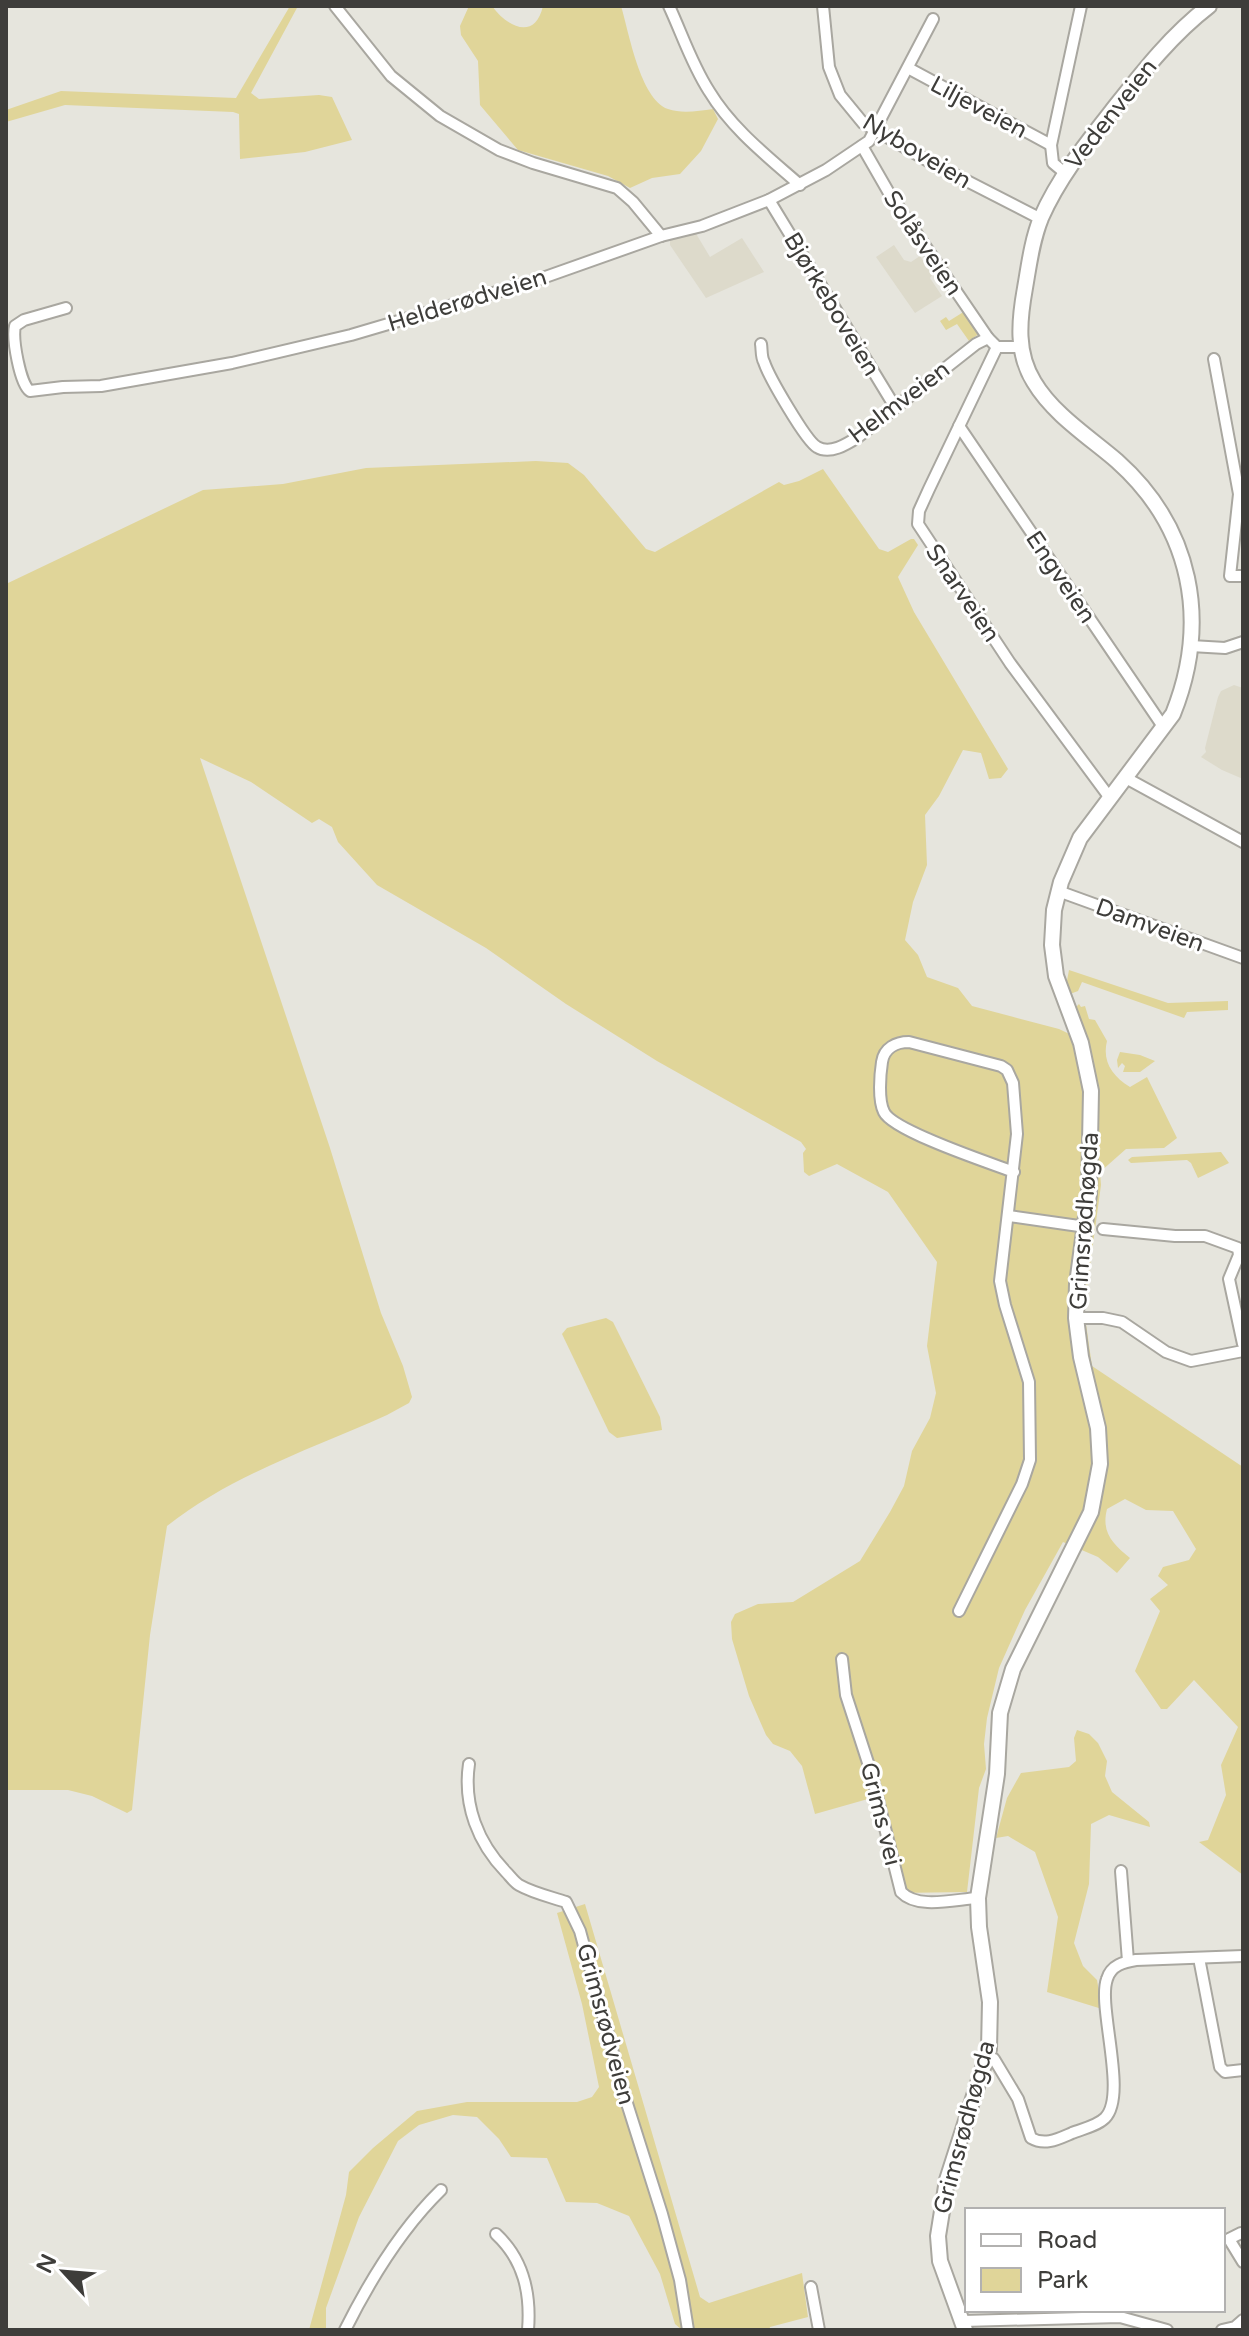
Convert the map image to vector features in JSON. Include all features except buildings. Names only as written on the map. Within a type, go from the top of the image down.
[{"type":"main road","name":"Vedenveien","points":[[1035,238],[1041,219],[1065,173],[1157,55],[1209,6]]},
{"type":"main road","name":"Grimsrødhøgda","points":[[964,2326],[940,2261],[938,2236],[947,2180],[988,2058],[990,2002],[978,1898],[997,1774],[1000,1713],[1006,1687],[1076,1544],[1096,1495],[1100,1464],[1098,1428],[1081,1357],[1076,1318],[1077,1284],[1089,1194],[1091,1091],[1081,1043],[1056,976],[1052,945],[1058,891],[1080,838],[1164,728],[1181,692],[1191,646],[1191,598],[1184,564],[1161,512],[1132,476],[1045,397],[1032,380],[1021,347],[1020,317],[1035,238]]},
{"type":"street","points":[[335,6],[391,76],[430,109],[499,150],[617,188],[661,236]]},
{"type":"street","points":[[669,6],[701,79],[716,102],[752,143],[800,185]]},
{"type":"street","name":"Nyboveien","points":[[823,6],[824,36],[832,76],[846,103],[863,123],[1041,219]]},
{"type":"street","points":[[1065,173],[1053,163],[1051,145],[1081,6]]},
{"type":"street","name":"Helderødveien","points":[[66,308],[24,320],[15,326],[13,335],[22,384],[30,391],[101,386],[289,351],[534,281],[661,236],[702,226],[800,185],[862,146],[875,132],[933,19]]},
{"type":"street","name":"Liljeveien","points":[[908,68],[1051,145]]},
{"type":"street","name":"Solåsveien","points":[[862,146],[889,193],[988,338]]},
{"type":"street","name":"Bjørkeboveien","points":[[769,200],[895,407]]},
{"type":"street","points":[[988,338],[997,347],[1021,347]]},
{"type":"street","name":"Helmveien","points":[[761,344],[762,360],[803,430],[818,448],[830,450],[850,442],[965,351],[988,338]]},
{"type":"street","name":"Snarveien","points":[[997,347],[919,511],[919,528],[1010,663],[1110,798]]},
{"type":"street","points":[[1214,359],[1241,495],[1230,576],[1243,576]]},
{"type":"street","name":"Engveien","points":[[959,426],[1164,728]]},
{"type":"street","points":[[1191,646],[1225,648],[1243,642]]},
{"type":"street","points":[[1126,778],[1243,842]]},
{"type":"street","name":"Damveien","points":[[1058,891],[1243,958]]},
{"type":"street","points":[[959,1611],[1022,1484],[1030,1460],[1029,1382],[1001,1286],[1001,1260],[1009,1216],[1014,1172],[1017,1134],[1013,1083],[1007,1070],[996,1065],[909,1042],[890,1047],[882,1063],[881,1094],[883,1111],[889,1119],[911,1131],[1014,1172]]},
{"type":"street","points":[[1009,1216],[1086,1227]]},
{"type":"street","points":[[1103,1229],[1205,1236],[1238,1248],[1239,1255],[1229,1279],[1243,1344]]},
{"type":"street","points":[[1076,1318],[1111,1318],[1129,1326],[1166,1352],[1191,1361],[1243,1351]]},
{"type":"street","name":"Grims vei","points":[[842,1659],[846,1695],[867,1757],[901,1892],[908,1898],[921,1901],[978,1898]]},
{"type":"street","name":"Grimsrødveien","points":[[469,1764],[467,1788],[470,1807],[491,1857],[517,1884],[566,1902],[580,1931],[625,2097],[680,2280],[688,2330]]},
{"type":"street","points":[[1121,1871],[1128,1961]]},
{"type":"street","points":[[988,2058],[994,2059],[1010,2084],[1028,2135],[1035,2141],[1050,2142],[1102,2121],[1112,2103],[1112,2053],[1106,1985],[1113,1968],[1128,1961],[1243,1956]]},
{"type":"street","points":[[1199,1958],[1220,2067],[1225,2072],[1243,2070]]},
{"type":"street","points":[[345,2330],[415,2215],[441,2190]]},
{"type":"street","points":[[1241,2233],[1229,2239],[1243,2262]]},
{"type":"street","points":[[496,2234],[509,2246],[521,2268],[530,2307],[528,2330]]},
{"type":"street","points":[[811,2287],[819,2330]]},
{"type":"street","name":"Grimsrødhøgda","points":[[964,2326],[1120,2317],[1167,2330]]},
{"type":"street","points":[[1222,2330],[1235,2327],[1243,2320]]},
{"type":"shaded area","points":[[695,232],[710,257],[742,238],[764,272],[706,298],[670,245],[670,239]]},
{"type":"shaded area","points":[[894,245],[904,260],[911,262],[920,256],[942,296],[915,313],[876,257]]},
{"type":"shaded area","points":[[1234,685],[1243,688],[1243,779],[1201,757],[1206,752],[1218,697],[1221,691]]},
{"type":"green space","points":[[290,6],[298,6],[251,93],[259,99],[332,97],[352,140],[305,152],[240,159],[239,114],[233,112],[65,105],[6,122],[6,110],[61,91],[236,98]]},
{"type":"green space","points":[[469,6],[492,6],[505,20],[527,27],[534,24],[543,6],[621,6],[637,64],[658,103],[679,111],[713,109],[718,119],[701,151],[680,174],[652,178],[630,188],[608,176],[518,150],[480,105],[478,61],[461,35],[460,26]]},
{"type":"green space","points":[[965,311],[980,333],[969,341],[957,324],[946,330],[940,321],[946,317],[949,321]]},
{"type":"green space","points":[[536,461],[568,463],[584,475],[646,549],[655,552],[779,482],[784,485],[799,481],[823,469],[879,549],[888,552],[911,539],[918,545],[898,577],[914,612],[1008,769],[1001,778],[989,779],[981,753],[963,750],[939,796],[925,815],[927,865],[913,902],[905,940],[918,955],[927,977],[958,988],[972,1006],[1059,1029],[1086,1042],[1074,1009],[1079,1004],[1085,1006],[1089,1019],[1095,1020],[1107,1041],[1107,1061],[1113,1073],[1130,1087],[1147,1077],[1177,1138],[1164,1148],[1126,1149],[1100,1172],[1101,1185],[1084,1310],[1092,1366],[1243,1467],[1243,1875],[1199,1842],[1208,1840],[1226,1795],[1221,1765],[1238,1727],[1194,1680],[1167,1709],[1161,1709],[1135,1671],[1160,1611],[1150,1599],[1168,1585],[1158,1576],[1163,1567],[1189,1560],[1196,1549],[1173,1511],[1146,1510],[1125,1499],[1107,1509],[1106,1525],[1114,1543],[1130,1558],[1117,1573],[1098,1557],[1063,1542],[1025,1610],[999,1668],[987,1718],[984,1744],[986,1769],[979,1788],[967,1892],[897,1893],[875,1797],[815,1814],[802,1766],[790,1751],[773,1744],[766,1735],[749,1696],[732,1639],[731,1622],[735,1614],[758,1604],[793,1602],[860,1561],[890,1512],[904,1486],[912,1451],[930,1418],[936,1393],[927,1346],[937,1262],[888,1192],[837,1164],[809,1176],[804,1172],[803,1153],[806,1149],[801,1142],[657,1061],[566,1004],[486,948],[377,885],[338,842],[332,827],[319,819],[312,823],[251,782],[200,758],[330,1148],[381,1313],[412,1397],[409,1403],[387,1415],[245,1477],[167,1526],[150,1635],[132,1810],[127,1813],[92,1796],[68,1790],[6,1790],[6,584],[203,490],[283,484],[366,468]]},
{"type":"green space","points":[[1069,970],[1168,1003],[1228,1001],[1228,1010],[1187,1012],[1184,1018],[1082,982],[1078,991],[1070,994],[1066,986]]},
{"type":"green space","points":[[1120,1052],[1155,1061],[1140,1072],[1123,1072],[1125,1066],[1122,1063],[1118,1068]]},
{"type":"green space","points":[[1221,1152],[1229,1163],[1198,1178],[1187,1160],[1131,1163],[1128,1160],[1132,1157]]},
{"type":"green space","points":[[606,1318],[613,1322],[660,1417],[662,1430],[617,1438],[609,1432],[562,1334],[567,1328]]},
{"type":"green space","points":[[1077,1730],[1089,1734],[1098,1743],[1107,1761],[1105,1776],[1112,1792],[1149,1822],[1150,1827],[1109,1815],[1091,1824],[1089,1884],[1074,1943],[1083,1966],[1097,1980],[1102,2009],[1047,1992],[1058,1917],[1035,1852],[1008,1836],[996,1838],[1007,1798],[1021,1773],[1069,1767],[1076,1761],[1074,1738]]},
{"type":"green space","points":[[585,1904],[700,2297],[709,2303],[802,2273],[808,2317],[770,2327],[769,2330],[682,2330],[675,2324],[660,2274],[629,2216],[597,2203],[566,2202],[547,2158],[511,2157],[499,2139],[477,2117],[453,2115],[419,2125],[398,2141],[359,2217],[326,2308],[326,2330],[309,2330],[346,2195],[349,2172],[417,2111],[467,2102],[577,2102],[592,2097],[599,2087],[582,2004],[557,1913]]}]
